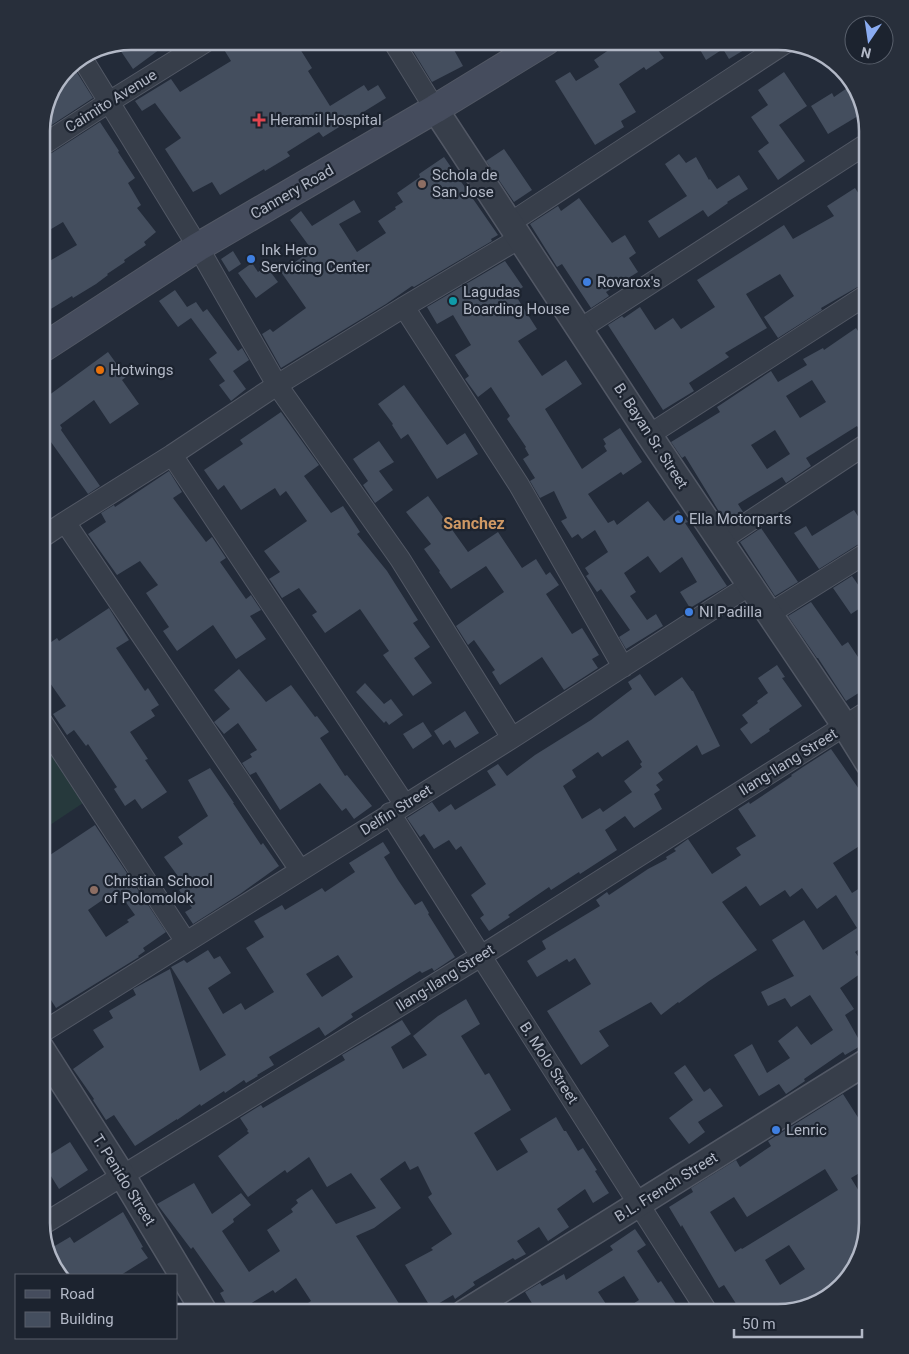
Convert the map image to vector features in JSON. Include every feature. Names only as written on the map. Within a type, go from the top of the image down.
[{"type":"main road","name":"Cannery Road","points":[[50,343],[198,247],[435,109],[531,50]]},
{"type":"street","name":"Caimito Avenue","points":[[50,140],[193,50]]},
{"type":"street","points":[[399,50],[435,109]]},
{"type":"street","points":[[50,532],[404,307],[775,50]]},
{"type":"street","points":[[86,64],[198,247],[277,386],[400,559],[512,738]]},
{"type":"street","name":"B. Bayan Sr. Street","points":[[435,109],[649,435],[859,749]]},
{"type":"street","points":[[580,328],[859,149]]},
{"type":"street","points":[[649,435],[859,300]]},
{"type":"street","points":[[404,307],[519,485],[623,667]]},
{"type":"street","points":[[720,541],[859,449]]},
{"type":"street","name":"B. Molo Street","points":[[172,455],[398,809],[481,956],[640,1203],[702,1304]]},
{"type":"street","points":[[65,522],[300,870]]},
{"type":"street","points":[[769,614],[859,558]]},
{"type":"street","name":"Delfin Street","points":[[50,1027],[512,738],[750,585]]},
{"type":"street","name":"Ilang-Ilang Street","points":[[50,1220],[481,956],[859,717]]},
{"type":"street","points":[[50,734],[186,942]]},
{"type":"street","name":"T. Penido Street","points":[[50,1062],[122,1175],[200,1304]]},
{"type":"street","name":"B.L. French Street","points":[[478,1304],[859,1067]]},
{"type":"shaded area","points":[[50,748],[86,801],[50,825]]},
{"type":"building","points":[[159,50],[133,69],[121,51]]},
{"type":"building","name":"Heramil Hospital","points":[[224,50],[301,50],[312,68],[308,71],[330,106],[364,85],[368,91],[378,85],[386,98],[323,137],[319,132],[287,152],[290,156],[220,195],[212,182],[193,192],[165,149],[181,138],[155,103],[142,111],[135,101],[171,79],[180,92],[231,61]]},
{"type":"building","points":[[412,50],[454,50],[463,66],[432,82]]},
{"type":"building","points":[[609,50],[658,50],[664,58],[646,70],[644,67],[619,84],[636,112],[621,121],[624,127],[595,145],[555,81],[570,72],[576,81],[599,67],[594,60]]},
{"type":"building","points":[[700,50],[721,50],[706,60]]},
{"type":"building","points":[[724,50],[744,50],[729,59]]},
{"type":"building","points":[[76,72],[93,98],[50,126],[58,95]]},
{"type":"building","points":[[784,72],[807,106],[779,125],[805,161],[778,180],[758,151],[769,143],[751,117],[768,105],[758,90]]},
{"type":"building","points":[[847,88],[853,100],[857,116],[828,134],[811,106],[832,93],[834,97]]},
{"type":"building","points":[[100,122],[135,178],[128,183],[141,205],[137,208],[156,232],[144,242],[146,245],[124,260],[125,262],[96,284],[50,309],[50,261],[77,245],[63,222],[50,230],[50,154]]},
{"type":"building","points":[[504,149],[532,190],[514,202],[486,161]]},
{"type":"building","points":[[679,154],[686,163],[696,157],[709,180],[717,189],[739,175],[748,189],[708,217],[703,210],[659,238],[648,221],[687,196],[665,164]]},
{"type":"building","points":[[444,157],[498,235],[491,239],[492,241],[414,287],[412,286],[281,368],[262,334],[270,329],[273,332],[306,308],[281,272],[312,250],[290,220],[301,211],[312,226],[354,200],[361,212],[339,224],[357,252],[386,233],[378,221],[403,202],[397,193],[420,177],[419,174]]},
{"type":"building","points":[[855,188],[859,194],[859,286],[821,308],[822,310],[778,338],[764,317],[794,296],[780,274],[746,294],[767,328],[725,353],[729,357],[689,383],[694,391],[663,410],[608,325],[622,316],[624,318],[640,307],[655,330],[673,318],[681,329],[715,307],[697,280],[784,225],[793,239],[834,216],[827,206]]},
{"type":"building","points":[[579,198],[612,243],[625,235],[636,253],[629,258],[638,272],[606,292],[609,296],[591,308],[562,264],[557,267],[530,224],[558,206],[561,211]]},
{"type":"building","points":[[233,251],[241,264],[229,272],[221,259]]},
{"type":"building","points":[[505,261],[523,287],[514,293],[537,329],[518,341],[542,376],[566,360],[582,384],[545,409],[582,469],[607,451],[603,439],[620,428],[642,462],[623,475],[621,472],[588,494],[608,523],[614,520],[617,525],[648,501],[664,521],[678,510],[688,522],[685,523],[727,586],[690,608],[680,592],[697,582],[682,557],[660,573],[648,556],[624,573],[636,592],[630,596],[647,620],[656,614],[663,626],[626,649],[619,637],[630,630],[601,589],[597,592],[586,576],[589,574],[585,568],[608,552],[595,530],[582,539],[578,534],[572,538],[561,521],[567,518],[554,491],[540,498],[530,481],[535,478],[523,459],[529,455],[526,447],[507,419],[510,416],[491,387],[478,397],[465,379],[469,376],[455,355],[471,345],[453,315],[437,324],[427,307]]},
{"type":"building","points":[[252,263],[258,272],[266,266],[278,282],[256,298],[238,273]]},
{"type":"building","points":[[175,290],[187,307],[196,302],[203,312],[207,309],[238,351],[242,348],[249,360],[233,371],[246,389],[231,401],[219,385],[225,381],[209,359],[217,353],[191,318],[178,327],[159,301]]},
{"type":"building","points":[[856,328],[859,332],[859,429],[857,426],[806,458],[811,466],[786,483],[782,477],[738,504],[743,512],[726,523],[685,456],[682,458],[671,442],[720,412],[717,407],[771,371],[778,382],[807,365],[803,359],[823,348],[824,350]],"holes":[[[812,380],[826,402],[800,418],[786,396]],[[775,430],[790,454],[767,469],[751,445]]]},
{"type":"building","points":[[108,352],[126,377],[122,380],[139,404],[110,424],[94,400],[60,425],[61,430],[100,486],[88,494],[50,441],[50,394]]},
{"type":"building","points":[[404,385],[447,445],[465,433],[478,454],[437,479],[408,434],[401,439],[393,424],[378,404]]},
{"type":"building","points":[[281,412],[319,465],[304,476],[331,513],[343,506],[360,532],[357,534],[387,571],[418,620],[413,623],[430,647],[414,658],[432,683],[413,696],[383,655],[389,651],[360,609],[325,633],[312,615],[317,612],[299,588],[282,598],[269,579],[280,572],[264,551],[307,521],[286,491],[280,496],[275,488],[241,510],[224,485],[218,490],[204,470],[243,444],[240,440]]},
{"type":"building","points":[[379,441],[394,462],[379,471],[393,490],[375,503],[363,485],[368,481],[353,459]]},
{"type":"building","points":[[169,471],[182,492],[173,498],[206,542],[212,537],[226,558],[220,562],[246,599],[251,595],[261,610],[250,616],[266,639],[236,659],[213,625],[177,651],[163,631],[169,627],[146,593],[158,585],[140,561],[117,575],[88,534],[106,522],[101,513],[114,505],[115,507]]},
{"type":"building","points":[[428,496],[468,552],[498,532],[522,568],[536,559],[546,575],[550,572],[559,585],[546,594],[572,634],[582,628],[599,655],[592,659],[598,668],[564,690],[542,657],[500,685],[492,672],[495,670],[474,640],[468,645],[456,626],[504,592],[486,566],[451,589],[424,549],[431,544],[406,512]]},
{"type":"building","points":[[854,510],[859,518],[859,544],[819,569],[794,533],[806,526],[812,536]]},
{"type":"building","points":[[761,528],[798,582],[775,596],[740,542]]},
{"type":"building","points":[[852,576],[859,586],[859,609],[851,614],[833,588]]},
{"type":"building","points":[[811,602],[842,646],[848,642],[859,658],[859,693],[846,701],[788,616]]},
{"type":"building","points":[[109,608],[129,640],[116,648],[145,691],[148,688],[159,705],[151,710],[155,716],[130,732],[148,759],[145,760],[167,792],[142,809],[135,799],[125,806],[114,789],[117,787],[88,744],[86,746],[74,730],[67,735],[53,714],[66,706],[50,683],[50,643],[57,638],[59,641]]},
{"type":"building","points":[[777,665],[785,677],[782,678],[802,706],[751,744],[740,729],[748,723],[742,715],[768,693],[758,678]]},
{"type":"building","points":[[239,669],[266,702],[291,685],[329,732],[320,738],[345,776],[347,775],[372,806],[354,819],[346,808],[342,811],[320,783],[280,810],[256,772],[250,775],[242,763],[252,757],[250,754],[257,750],[238,723],[224,734],[214,722],[230,709],[214,690]]},
{"type":"building","points":[[640,674],[655,696],[682,677],[693,691],[720,746],[702,755],[697,745],[658,773],[663,780],[656,785],[660,790],[654,794],[662,809],[634,828],[625,816],[605,830],[617,850],[551,890],[549,887],[508,915],[510,917],[489,931],[480,918],[484,915],[471,895],[486,884],[461,846],[456,850],[449,840],[434,849],[424,834],[420,837],[407,818],[432,802],[439,812],[451,804],[455,810],[496,785],[487,771],[498,764],[507,776],[535,755],[591,720],[632,689],[628,682]],"holes":[[[628,740],[642,762],[640,764],[642,767],[624,781],[632,792],[603,812],[600,808],[582,819],[563,786],[576,777],[572,770],[598,752],[602,757]]]},
{"type":"building","points":[[365,683],[384,704],[391,699],[403,715],[389,725],[386,721],[384,723],[356,692]]},
{"type":"building","points":[[465,711],[479,733],[455,748],[450,740],[443,745],[434,731]]},
{"type":"building","points":[[423,722],[432,736],[413,749],[403,734]]},
{"type":"building","points":[[831,749],[859,789],[859,846],[833,863],[852,893],[859,889],[859,949],[855,952],[859,958],[859,975],[840,988],[854,1009],[845,1015],[859,1040],[859,1047],[845,1055],[843,1052],[786,1094],[779,1084],[759,1096],[734,1055],[752,1044],[767,1073],[790,1058],[778,1041],[797,1026],[811,1045],[833,1030],[810,995],[791,1007],[785,998],[768,1006],[761,992],[794,976],[772,940],[804,920],[823,950],[857,928],[836,895],[817,909],[802,888],[790,897],[785,890],[760,906],[746,886],[722,902],[757,950],[661,1015],[651,1002],[599,1031],[609,1046],[581,1065],[547,1011],[591,984],[575,958],[569,962],[567,959],[537,977],[527,961],[546,949],[542,941],[600,906],[596,900],[607,892],[609,895],[648,869],[667,859],[666,857],[676,851],[674,849],[688,839],[712,874],[741,855],[736,848],[756,836],[738,809],[749,802],[750,804]]},
{"type":"building","points":[[210,768],[261,845],[263,843],[279,866],[193,924],[185,912],[192,908],[179,890],[185,886],[164,857],[183,844],[178,837],[208,816],[188,780]]},
{"type":"building","name":"Christian School of Polomolok","points":[[95,825],[166,932],[143,948],[145,951],[139,957],[56,1008],[50,998],[50,855]],"holes":[[[117,890],[135,915],[127,920],[129,922],[106,937],[88,910]]]},
{"type":"building","points":[[383,842],[390,853],[384,857],[398,880],[415,905],[422,901],[455,957],[434,971],[432,968],[422,973],[420,971],[351,1014],[353,1017],[325,1036],[319,1027],[269,1057],[274,1065],[258,1076],[246,1083],[244,1080],[225,1093],[224,1091],[201,1106],[200,1104],[135,1146],[114,1115],[106,1120],[73,1069],[104,1047],[93,1030],[113,1018],[109,1011],[136,995],[133,989],[170,969],[200,1071],[226,1055],[171,967],[184,960],[187,963],[208,950],[214,959],[220,956],[231,973],[208,988],[223,1014],[241,1003],[245,1010],[274,992],[246,948],[264,937],[254,921],[282,905],[285,910],[322,888],[325,892],[355,872],[349,863]],"holes":[[[338,955],[353,977],[322,997],[306,974]]]},
{"type":"building","points":[[466,999],[480,1024],[461,1036],[485,1075],[489,1073],[511,1110],[474,1133],[497,1171],[528,1152],[520,1139],[556,1117],[578,1151],[583,1148],[609,1193],[593,1203],[585,1189],[557,1209],[569,1227],[548,1241],[539,1227],[517,1241],[526,1254],[515,1260],[513,1258],[473,1282],[475,1285],[455,1299],[453,1295],[438,1304],[429,1304],[405,1265],[433,1250],[431,1248],[452,1234],[428,1197],[432,1194],[418,1166],[410,1170],[405,1161],[380,1179],[401,1208],[374,1228],[356,1236],[399,1304],[306,1304],[311,1301],[296,1278],[275,1293],[273,1290],[250,1304],[226,1304],[220,1293],[224,1291],[193,1247],[191,1249],[157,1204],[194,1183],[212,1214],[241,1193],[251,1205],[233,1219],[234,1222],[222,1231],[249,1272],[280,1251],[267,1230],[293,1212],[291,1209],[298,1203],[296,1200],[312,1189],[336,1224],[376,1208],[351,1173],[327,1187],[309,1157],[287,1173],[285,1170],[248,1197],[218,1156],[249,1133],[240,1118],[261,1105],[263,1108],[345,1060],[342,1055],[402,1020],[411,1034],[391,1047],[403,1069],[427,1055],[413,1036],[438,1016]]},
{"type":"building","points":[[685,1065],[704,1092],[710,1088],[723,1106],[698,1122],[705,1132],[689,1144],[669,1118],[693,1100],[674,1073]]},
{"type":"building","points":[[843,1094],[859,1119],[859,1173],[851,1178],[859,1191],[859,1223],[856,1244],[848,1264],[842,1272],[819,1293],[809,1298],[789,1303],[736,1304],[724,1285],[719,1288],[682,1225],[681,1227],[669,1207],[693,1192],[691,1188],[736,1160],[740,1167],[771,1146],[768,1141]],"holes":[[[825,1169],[838,1190],[735,1252],[710,1212],[734,1197],[747,1217]],[[789,1245],[805,1269],[780,1285],[765,1260]]]},
{"type":"building","points":[[70,1142],[88,1170],[59,1189],[50,1174],[50,1154]]},
{"type":"building","points":[[123,1212],[148,1258],[123,1274],[69,1274],[61,1264],[54,1247],[70,1237],[74,1243]]},
{"type":"building","points":[[635,1229],[646,1245],[637,1251],[658,1283],[661,1281],[676,1304],[633,1304],[639,1300],[624,1276],[598,1292],[606,1304],[532,1304],[525,1292],[540,1283],[542,1286],[564,1274],[566,1280],[613,1250],[610,1246]]},
{"type":"place","name":"Heramil Hospital","points":[[259,120]]},
{"type":"place","name":"Schola de San Jose","points":[[422,184]]},
{"type":"place","name":"Ink Hero Servicing Center","points":[[251,259]]},
{"type":"place","name":"Rovarox's","points":[[587,282]]},
{"type":"place","name":"Lagudas Boarding House","points":[[453,301]]},
{"type":"place","name":"Hotwings","points":[[100,370]]},
{"type":"place","name":"Ella Motorparts","points":[[679,519]]},
{"type":"place","name":"Nl Padilla","points":[[689,612]]},
{"type":"place","name":"Christian School of Polomolok","points":[[94,890]]},
{"type":"place","name":"Lenric","points":[[776,1130]]},
{"type":"district","name":"Sanchez","points":[[474,523]]}]
